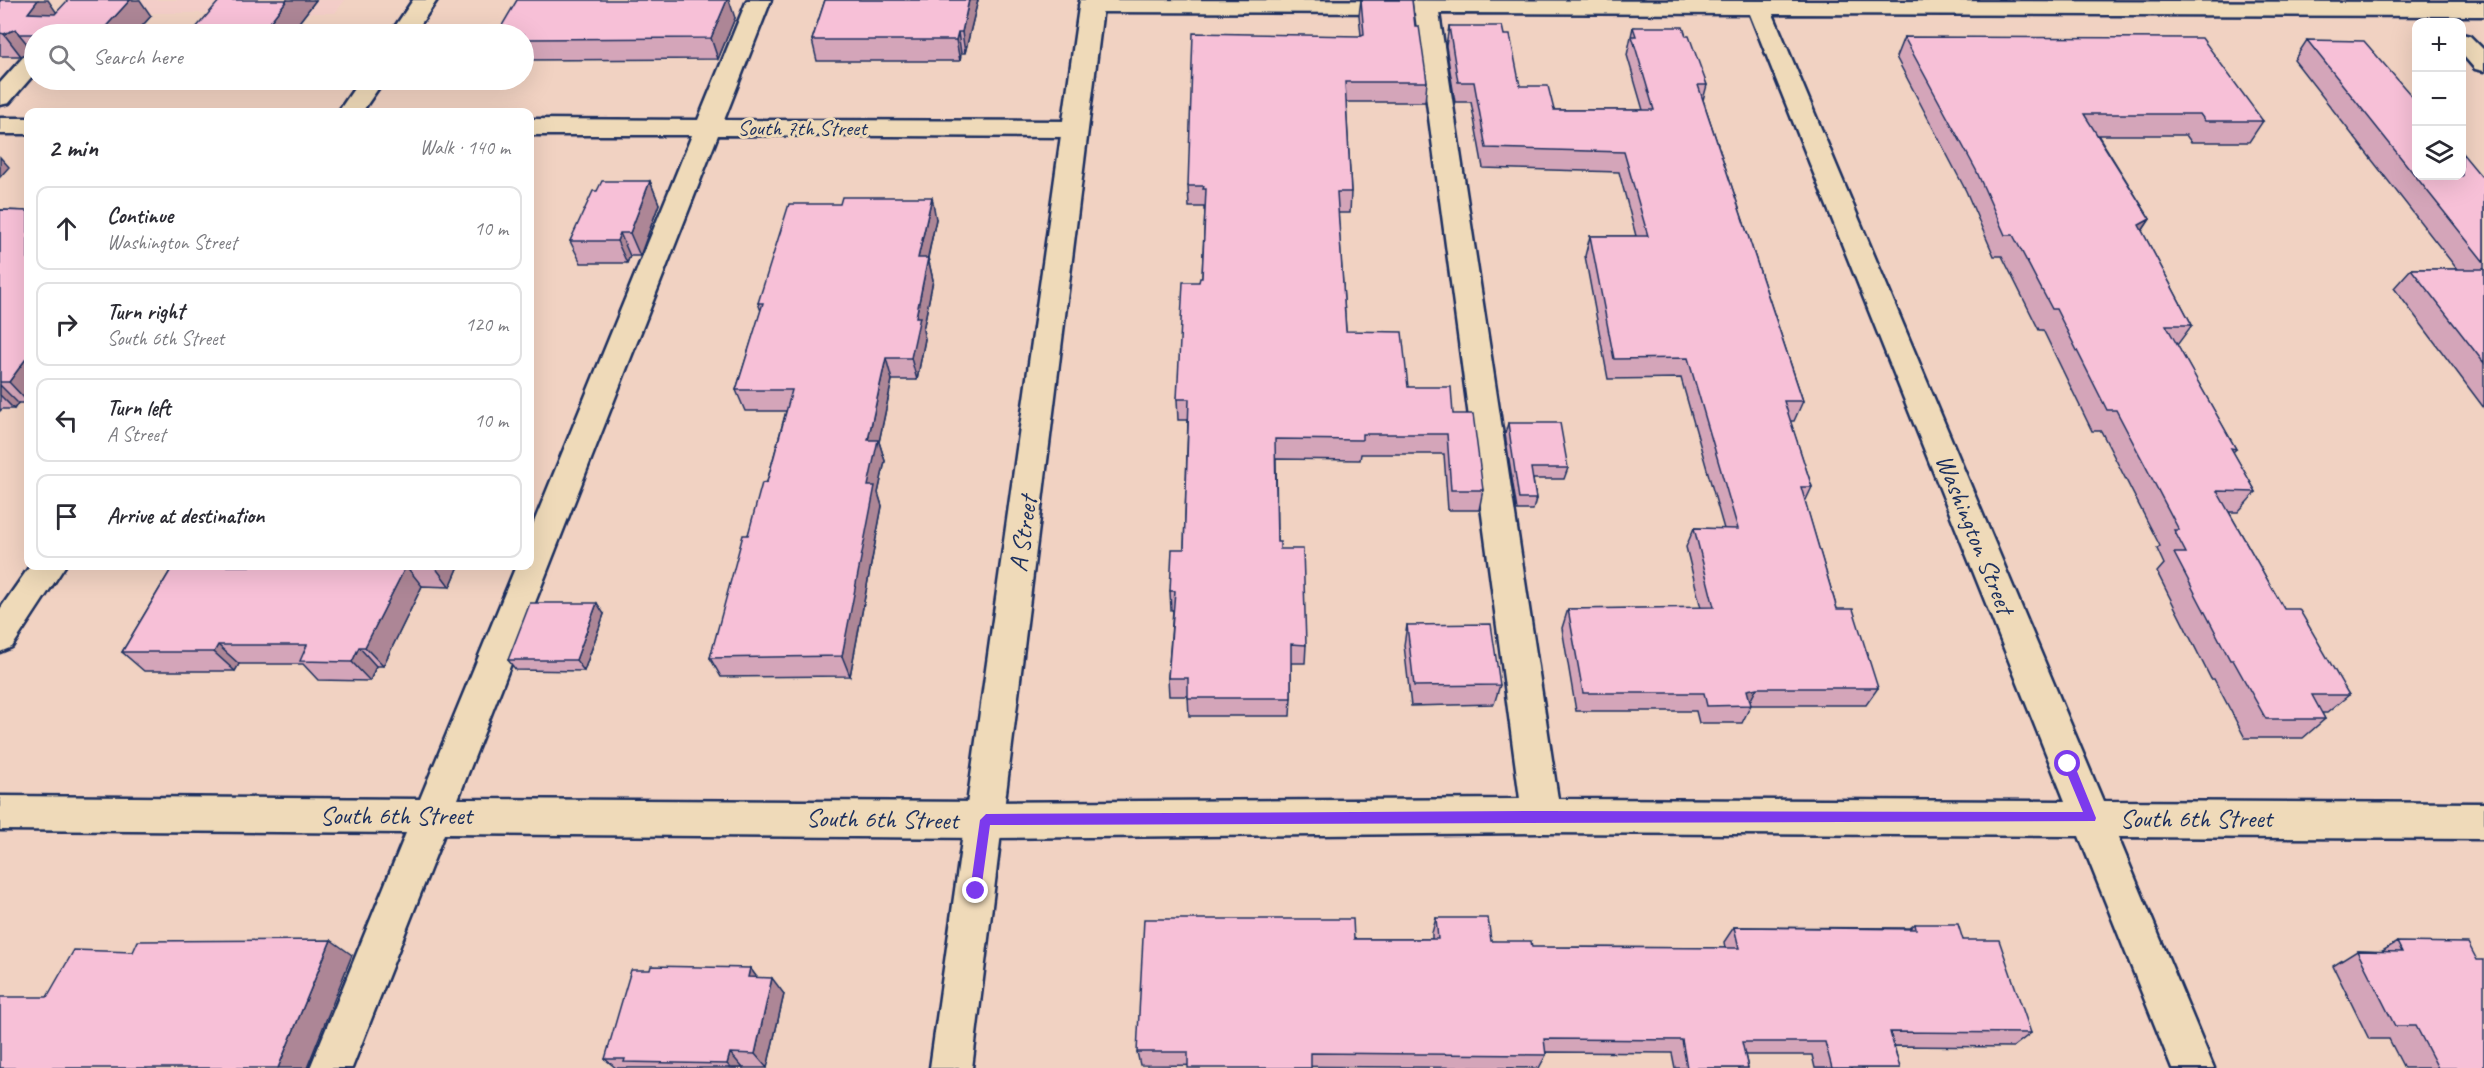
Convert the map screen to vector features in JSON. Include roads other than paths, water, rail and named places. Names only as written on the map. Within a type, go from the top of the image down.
[{"type":"street","points":[[409,24],[425,0]]},
{"type":"street","points":[[534,564],[759,0]]},
{"type":"street","points":[[1092,2],[2091,4],[2433,11],[2484,9]]},
{"type":"street","name":"A Street","points":[[951,1068],[986,820],[1092,2]]},
{"type":"street","points":[[1424,3],[1431,31],[1541,816]]},
{"type":"street","name":"Washington Street","points":[[1757,3],[2193,1068]]},
{"type":"street","points":[[2466,44],[2484,64]]},
{"type":"street","points":[[0,98],[24,71]]},
{"type":"street","points":[[353,108],[365,90]]},
{"type":"street","points":[[0,126],[24,126]]},
{"type":"street","name":"South 7th Street","points":[[534,127],[1075,129]]},
{"type":"street","points":[[0,637],[45,570]]},
{"type":"street","points":[[331,1068],[532,570]]},
{"type":"street","name":"South 6th Street","points":[[0,813],[986,820],[1541,816],[2484,820]]}]
